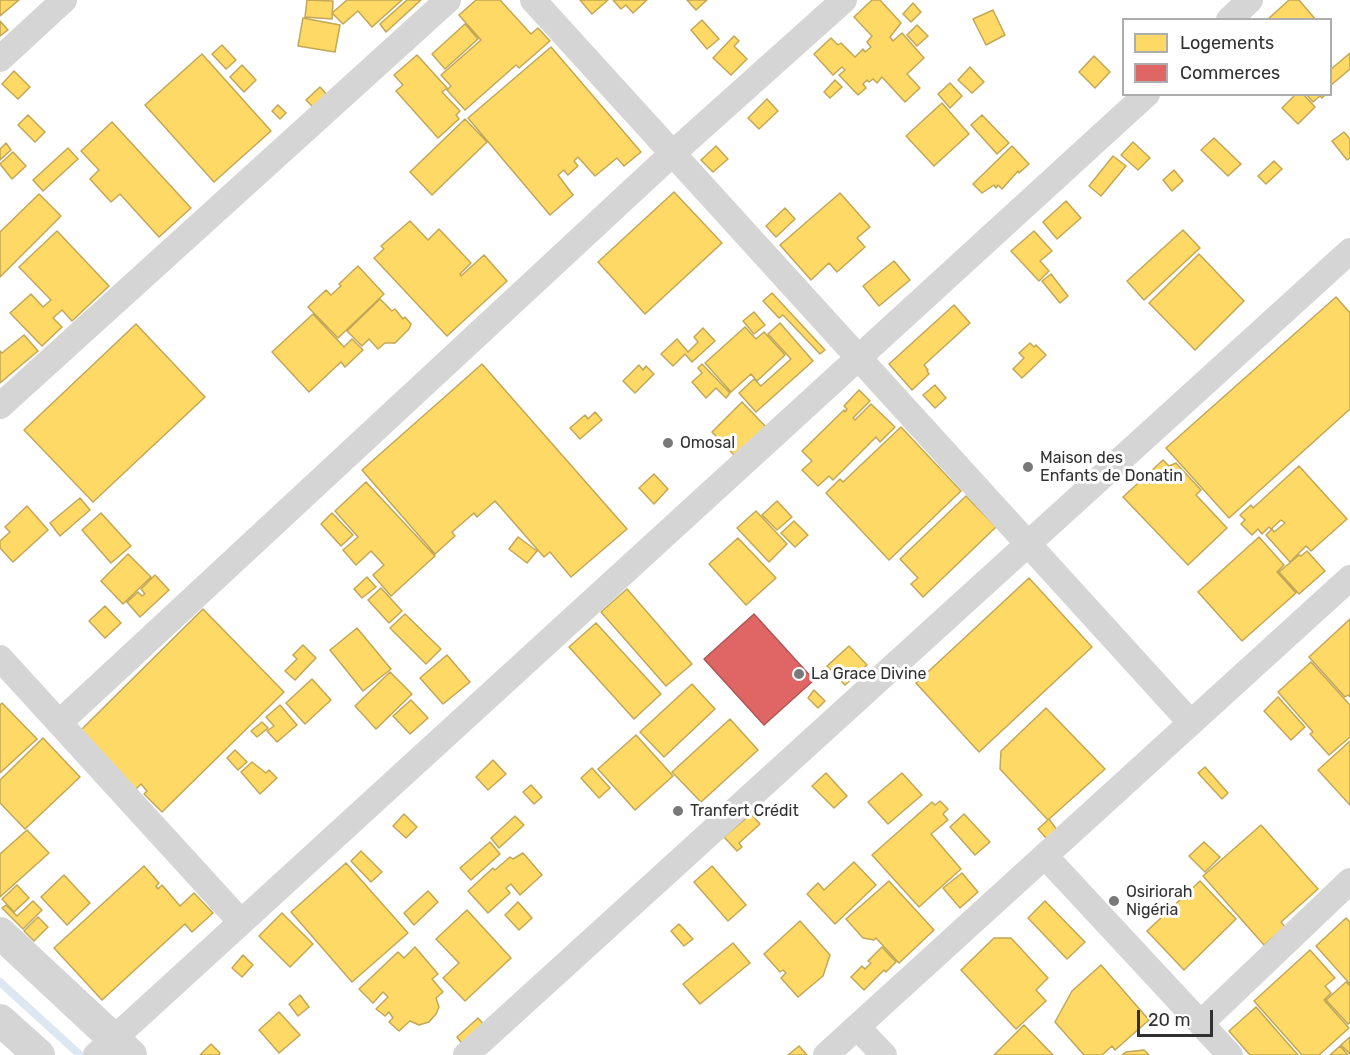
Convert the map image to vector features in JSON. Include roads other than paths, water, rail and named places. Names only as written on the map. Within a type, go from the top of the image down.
[{"type":"street","points":[[0,59],[64,0]]},
{"type":"street","points":[[0,406],[448,0]]},
{"type":"street","points":[[533,0],[1191,723]]},
{"type":"street","points":[[59,723],[672,154],[844,0]]},
{"type":"street","points":[[1231,18],[1250,0]]},
{"type":"street","points":[[0,933],[113,1050],[242,922],[1145,96]]},
{"type":"street","points":[[466,1055],[1350,251]]},
{"type":"street","points":[[826,1055],[1350,578]]},
{"type":"street","points":[[0,658],[242,922]]},
{"type":"street","points":[[1046,856],[1230,1055]]},
{"type":"street","points":[[1201,1023],[1350,881]]},
{"type":"street","points":[[0,1020],[39,1055]]},
{"type":"street","points":[[857,1027],[884,1055]]},
{"type":"waterway","points":[[0,982],[80,1055]]},
{"type":"place","name":"Omosal","points":[[668,443]]},
{"type":"place","name":"Maison des Enfants de Donatin","points":[[1028,467]]},
{"type":"place","name":"La Grace Divine","points":[[799,674]]},
{"type":"place","name":"Tranfert Crédit","points":[[678,811]]},
{"type":"place","name":"Osiriorah Nigéria","points":[[1114,901]]}]
